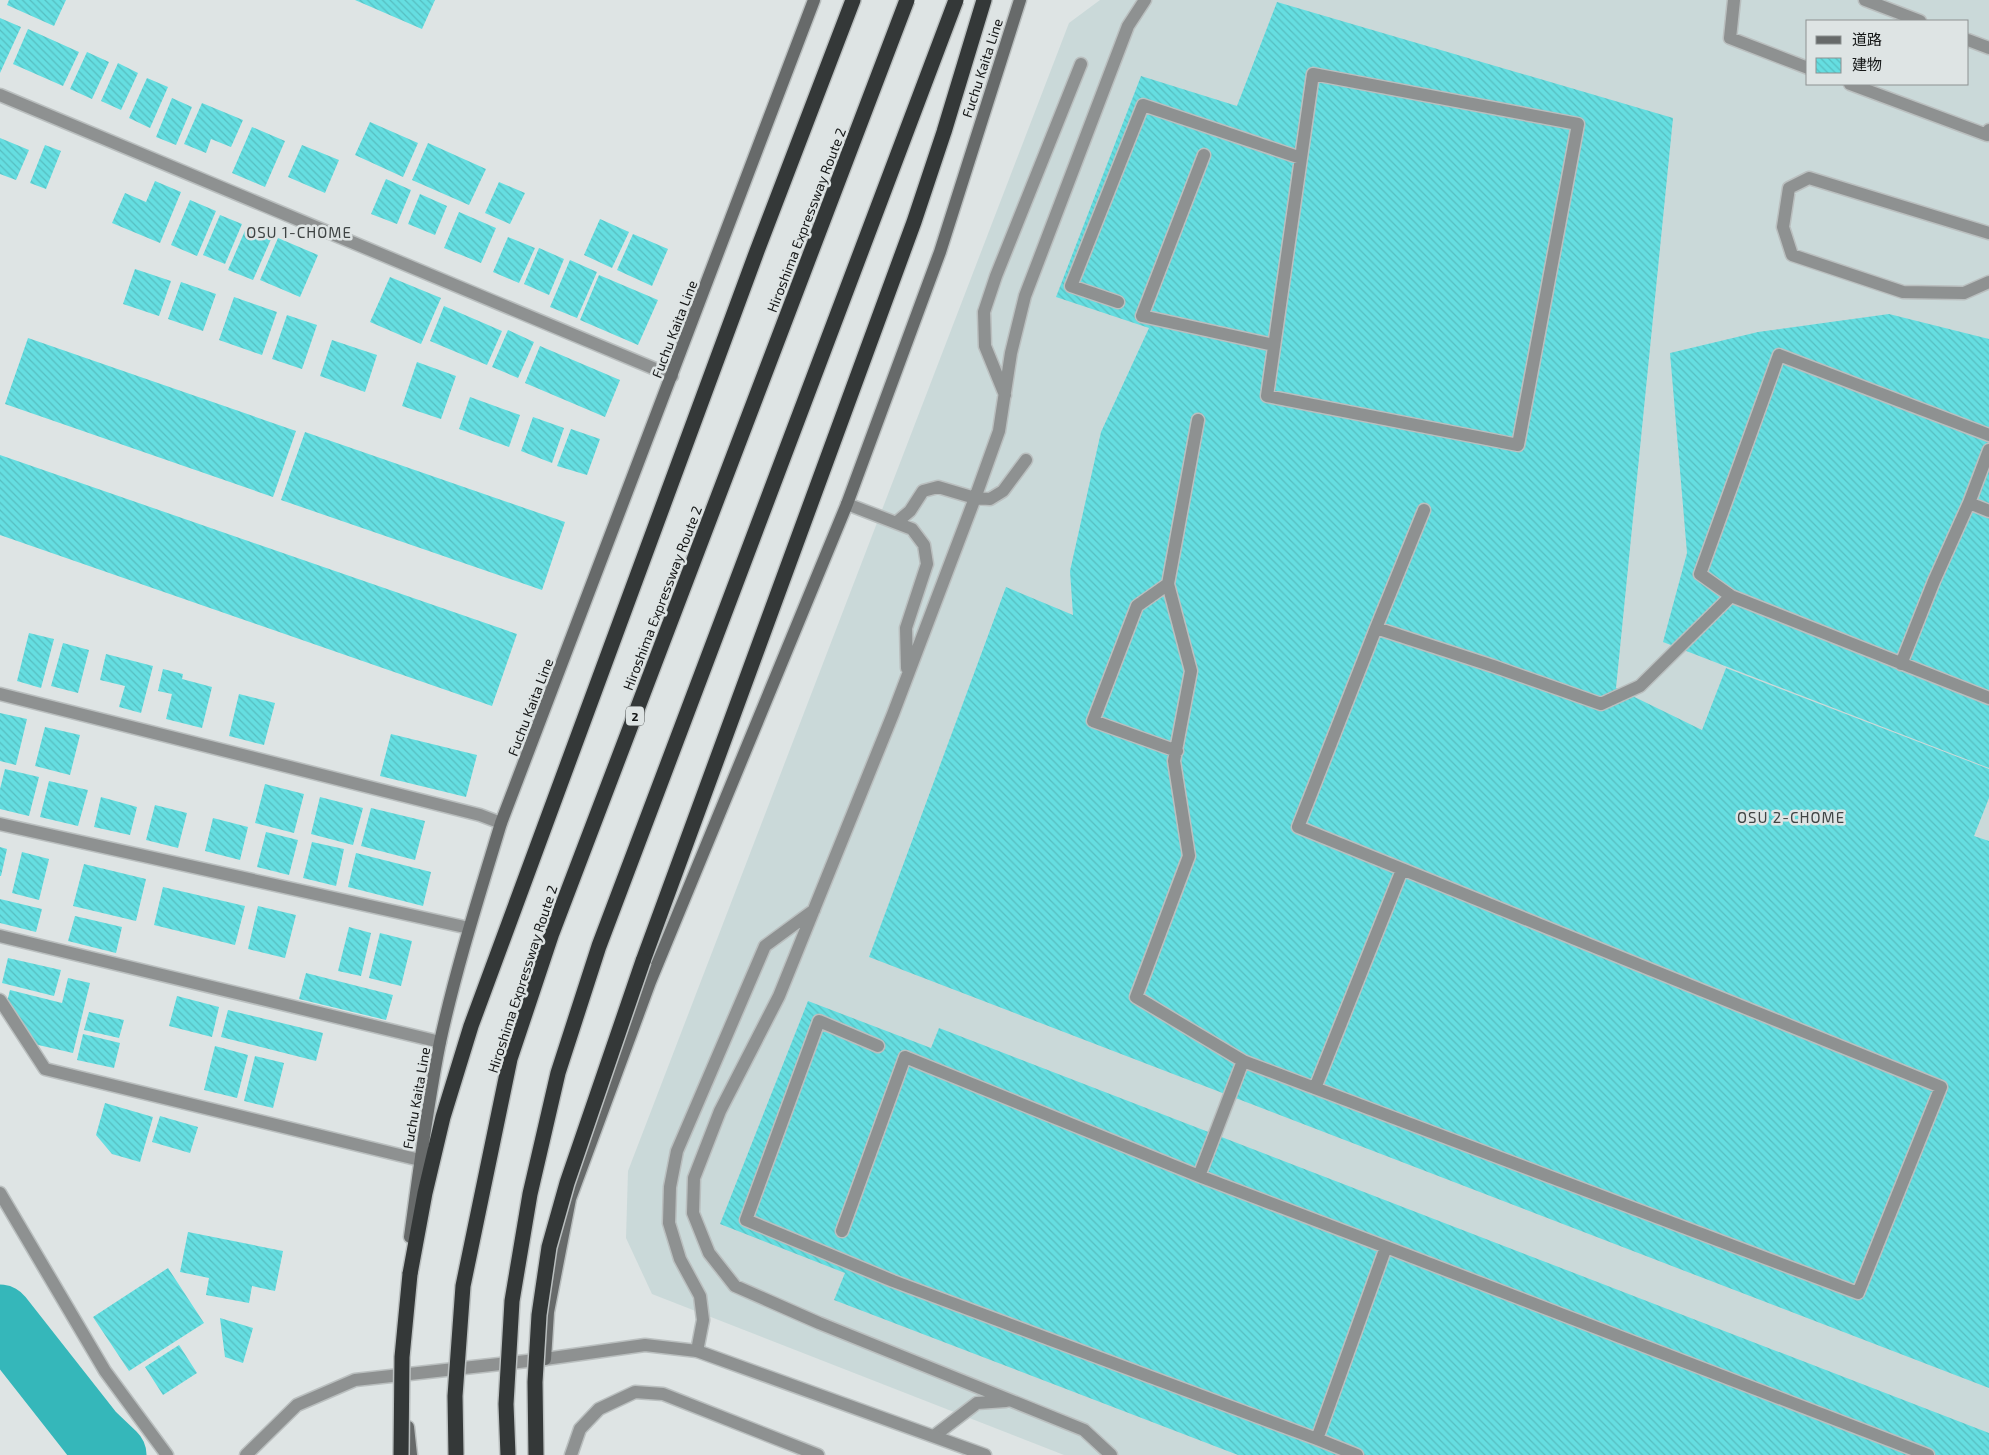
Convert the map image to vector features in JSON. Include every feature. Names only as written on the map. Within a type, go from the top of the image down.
[{"type":"highway","points":[[402,1455],[402,1357],[410,1274],[425,1193],[443,1117],[468,1035],[757,251],[854,0]]},
{"type":"highway","name":"Hiroshima Expressway Route 2","points":[[456,1455],[455,1396],[464,1286],[510,1059],[552,933],[907,0]]},
{"type":"highway","points":[[508,1455],[506,1404],[512,1301],[530,1194],[558,1073],[599,946],[956,0]]},
{"type":"highway","points":[[536,1455],[535,1382],[539,1315],[549,1247],[567,1183],[646,952],[914,222],[944,132],[984,0]]},
{"type":"main road","name":"Fuchu Kaita Line","points":[[411,1455],[408,1442],[405,1273],[420,1160],[440,1042],[469,928],[501,823],[814,0]]},
{"type":"main road","name":"Fuchu Kaita Line","points":[[545,1358],[548,1312],[566,1217],[570,1199],[593,1132],[650,982],[847,504],[940,252],[1020,0]]},
{"type":"street","points":[[1111,1455],[1084,1430],[819,1323],[735,1286],[709,1253],[693,1213],[694,1178],[720,1111],[779,996],[907,676],[1000,431],[1011,353],[1025,296],[1128,26],[1145,0]]},
{"type":"street","points":[[1734,0],[1730,38],[1806,67]]},
{"type":"street","points":[[1865,0],[1917,20]]},
{"type":"street","points":[[1969,40],[1989,48]]},
{"type":"street","points":[[1005,395],[986,346],[984,312],[996,276],[1081,64]]},
{"type":"street","points":[[1313,74],[1578,124],[1518,445],[1267,396],[1274,345],[1313,74]]},
{"type":"street","points":[[1853,85],[1987,135],[1989,130]]},
{"type":"street","points":[[0,95],[672,376]]},
{"type":"street","points":[[1118,302],[1071,286],[1143,105],[1301,158]]},
{"type":"street","points":[[1204,155],[1142,316],[1274,345]]},
{"type":"street","points":[[1989,233],[1808,178],[1789,188],[1783,227],[1792,255],[1902,292],[1964,293],[1989,282]]},
{"type":"street","points":[[1989,435],[1779,355],[1700,574],[1731,596],[1989,698]]},
{"type":"street","points":[[1198,420],[1168,584],[1191,671],[1174,761],[1189,856],[1136,997],[1243,1061],[1858,1293],[1941,1087],[1298,828],[1424,510]]},
{"type":"street","points":[[1901,664],[1934,581],[1969,503],[1989,450]]},
{"type":"street","points":[[897,522],[910,511],[923,491],[938,486],[974,498],[990,499],[1003,491],[1026,460]]},
{"type":"street","points":[[1969,503],[1989,511]]},
{"type":"street","points":[[847,504],[912,529],[924,545],[927,564],[906,628],[907,676]]},
{"type":"street","points":[[1168,584],[1136,606],[1093,721],[1177,751]]},
{"type":"street","points":[[1376,628],[1601,704],[1640,686],[1731,596]]},
{"type":"street","points":[[0,694],[470,813],[501,823]]},
{"type":"street","points":[[0,824],[469,928]]},
{"type":"street","points":[[1315,1088],[1402,870]]},
{"type":"street","points":[[697,1350],[703,1320],[700,1296],[680,1259],[669,1223],[670,1187],[677,1151],[765,946],[814,910]]},
{"type":"street","points":[[0,936],[440,1042]]},
{"type":"street","points":[[0,1000],[45,1069],[420,1160]]},
{"type":"street","points":[[878,1046],[818,1021],[746,1220],[894,1281],[1357,1455]]},
{"type":"street","points":[[842,1231],[905,1057],[1199,1176],[1928,1455]]},
{"type":"street","points":[[1199,1176],[1243,1061]]},
{"type":"street","points":[[0,1193],[105,1371],[167,1455]]},
{"type":"street","points":[[1317,1439],[1386,1247]]},
{"type":"street","points":[[246,1455],[297,1405],[355,1380],[645,1345],[697,1350],[985,1455]]},
{"type":"street","points":[[571,1455],[580,1429],[599,1408],[635,1392],[663,1394],[818,1455]]},
{"type":"street","points":[[934,1436],[977,1403],[1011,1400]]},
{"type":"shaded area","points":[[1100,0],[1989,0],[1989,1455],[1064,1455],[652,1294],[626,1238],[628,1171],[1069,23]]},
{"type":"building","points":[[9,0],[66,0],[54,26],[7,5]]},
{"type":"building","points":[[355,0],[435,0],[422,29]]},
{"type":"building","points":[[1277,2],[1673,118],[1616,688],[1702,730],[1726,668],[1989,769],[1989,798],[1974,836],[1989,841],[1989,1388],[869,957],[1006,587],[1073,615],[1070,571],[1101,432],[1149,328],[1056,297],[1141,76],[1237,106]]},
{"type":"building","points":[[0,18],[21,27],[0,73]]},
{"type":"building","points":[[28,29],[79,52],[63,86],[13,64]]},
{"type":"building","points":[[87,52],[109,62],[92,99],[70,89]]},
{"type":"building","points":[[118,63],[138,73],[121,110],[101,101]]},
{"type":"building","points":[[147,78],[168,87],[150,128],[129,118]]},
{"type":"building","points":[[172,98],[192,107],[176,145],[156,137]]},
{"type":"building","points":[[202,103],[243,120],[231,147],[211,139],[206,153],[184,144]]},
{"type":"building","points":[[370,122],[418,143],[403,177],[355,155]]},
{"type":"building","points":[[252,127],[285,141],[265,187],[232,173]]},
{"type":"building","points":[[0,138],[29,150],[16,180],[0,174]]},
{"type":"building","points":[[428,143],[486,169],[469,205],[412,180]]},
{"type":"building","points":[[45,145],[61,151],[46,189],[30,183]]},
{"type":"building","points":[[302,145],[339,160],[325,193],[288,177]]},
{"type":"building","points":[[386,179],[411,190],[397,224],[371,214]]},
{"type":"building","points":[[155,181],[181,192],[160,243],[112,223],[125,193],[146,202]]},
{"type":"building","points":[[499,182],[525,193],[510,224],[485,213]]},
{"type":"building","points":[[420,194],[447,206],[435,235],[408,224]]},
{"type":"building","points":[[190,200],[216,211],[197,256],[171,245]]},
{"type":"building","points":[[459,212],[496,228],[481,263],[444,248]]},
{"type":"building","points":[[220,215],[242,224],[225,264],[203,255]]},
{"type":"building","points":[[600,219],[629,232],[612,268],[584,255]]},
{"type":"building","points":[[247,226],[272,237],[253,280],[228,270]]},
{"type":"building","points":[[633,234],[668,249],[652,286],[617,270]]},
{"type":"building","points":[[508,237],[535,248],[519,283],[493,272]]},
{"type":"building","points":[[278,238],[318,255],[300,297],[260,280]]},
{"type":"building","points":[[539,248],[564,259],[549,295],[524,284]]},
{"type":"building","points":[[570,260],[597,272],[577,318],[550,307]]},
{"type":"building","points":[[135,269],[171,281],[159,316],[123,304]]},
{"type":"building","points":[[599,275],[658,300],[638,345],[580,320]]},
{"type":"building","points":[[390,277],[441,298],[421,344],[370,322]]},
{"type":"building","points":[[181,282],[216,294],[203,331],[168,319]]},
{"type":"building","points":[[234,297],[277,312],[262,355],[219,340]]},
{"type":"building","points":[[444,306],[502,331],[487,365],[430,341]]},
{"type":"building","points":[[1889,314],[1989,339],[1989,768],[1663,642],[1687,553],[1670,353],[1758,332]]},
{"type":"building","points":[[287,315],[317,325],[302,369],[272,359]]},
{"type":"building","points":[[508,330],[534,342],[518,378],[492,367]]},
{"type":"building","points":[[28,338],[296,431],[273,497],[5,404]]},
{"type":"building","points":[[332,340],[377,355],[365,392],[320,376]]},
{"type":"building","points":[[540,346],[620,380],[605,417],[525,383]]},
{"type":"building","points":[[417,362],[456,376],[441,419],[402,406]]},
{"type":"building","points":[[470,397],[520,415],[509,447],[459,429]]},
{"type":"building","points":[[533,417],[564,428],[552,463],[521,451]]},
{"type":"building","points":[[571,429],[600,439],[587,475],[557,466]]},
{"type":"building","points":[[305,432],[565,522],[542,590],[281,500]]},
{"type":"building","points":[[0,455],[517,634],[492,706],[0,535]]},
{"type":"building","points":[[29,633],[54,639],[41,688],[17,681]]},
{"type":"building","points":[[63,643],[89,650],[78,693],[51,686]]},
{"type":"building","points":[[106,654],[153,666],[141,713],[119,707],[125,686],[100,680]]},
{"type":"building","points":[[163,669],[183,674],[182,679],[212,687],[202,728],[166,719],[172,694],[158,691]]},
{"type":"building","points":[[239,694],[275,703],[264,745],[229,736]]},
{"type":"building","points":[[0,713],[27,719],[16,765],[0,761]]},
{"type":"building","points":[[45,727],[80,735],[70,775],[35,766]]},
{"type":"building","points":[[391,734],[477,755],[466,797],[380,776]]},
{"type":"building","points":[[5,769],[39,777],[29,816],[0,809],[0,789]]},
{"type":"building","points":[[49,781],[88,790],[78,826],[40,817]]},
{"type":"building","points":[[265,784],[304,794],[294,833],[255,823]]},
{"type":"building","points":[[101,797],[137,807],[130,835],[94,827]]},
{"type":"building","points":[[320,797],[363,808],[353,845],[311,834]]},
{"type":"building","points":[[155,805],[187,813],[178,848],[146,840]]},
{"type":"building","points":[[371,808],[425,821],[415,860],[361,846]]},
{"type":"building","points":[[213,818],[248,827],[240,860],[205,851]]},
{"type":"building","points":[[266,832],[298,840],[289,875],[257,867]]},
{"type":"building","points":[[312,842],[344,849],[336,886],[303,878]]},
{"type":"building","points":[[0,847],[7,849],[1,876],[0,876]]},
{"type":"building","points":[[22,852],[49,859],[39,900],[12,893]]},
{"type":"building","points":[[356,853],[431,872],[423,906],[348,887]]},
{"type":"building","points":[[84,864],[146,879],[136,921],[73,906]]},
{"type":"building","points":[[163,887],[245,906],[235,945],[154,925]]},
{"type":"building","points":[[0,899],[42,909],[36,932],[0,923]]},
{"type":"building","points":[[258,906],[296,915],[285,958],[248,949]]},
{"type":"building","points":[[75,916],[122,927],[116,953],[68,941]]},
{"type":"building","points":[[349,927],[371,933],[361,976],[338,971]]},
{"type":"building","points":[[380,933],[412,941],[401,986],[369,978]]},
{"type":"building","points":[[8,958],[61,970],[54,996],[2,983]]},
{"type":"building","points":[[306,973],[393,995],[386,1020],[299,999]]},
{"type":"building","points":[[68,978],[90,983],[73,1053],[34,1044],[7,1002],[10,990],[62,1003]]},
{"type":"building","points":[[177,996],[219,1007],[212,1037],[169,1026]]},
{"type":"building","points":[[808,1001],[931,1048],[939,1028],[1989,1433],[1989,1455],[1238,1455],[834,1300],[845,1273],[720,1224]]},
{"type":"building","points":[[228,1010],[323,1033],[316,1061],[221,1037]]},
{"type":"building","points":[[89,1012],[124,1020],[119,1038],[84,1030]]},
{"type":"building","points":[[83,1034],[120,1043],[114,1068],[77,1060]]},
{"type":"building","points":[[215,1046],[248,1055],[237,1098],[204,1090]]},
{"type":"building","points":[[255,1056],[284,1063],[273,1108],[244,1101]]},
{"type":"building","points":[[105,1103],[153,1117],[140,1162],[112,1154],[96,1135]]},
{"type":"building","points":[[160,1116],[198,1127],[190,1153],[152,1142]]},
{"type":"building","points":[[188,1232],[283,1251],[275,1291],[252,1286],[249,1303],[206,1295],[209,1278],[180,1272]]},
{"type":"building","points":[[168,1268],[204,1323],[129,1371],[93,1317]]},
{"type":"building","points":[[220,1318],[253,1328],[243,1363],[225,1357]]},
{"type":"building","points":[[179,1345],[197,1373],[163,1395],[145,1367]]},
{"type":"waterway","points":[[0,1317],[92,1434],[114,1455]]},
{"type":"district","name":"OSU 1-CHOME","points":[[299,232]]},
{"type":"district","name":"OSU 2-CHOME","points":[[1791,817]]}]
